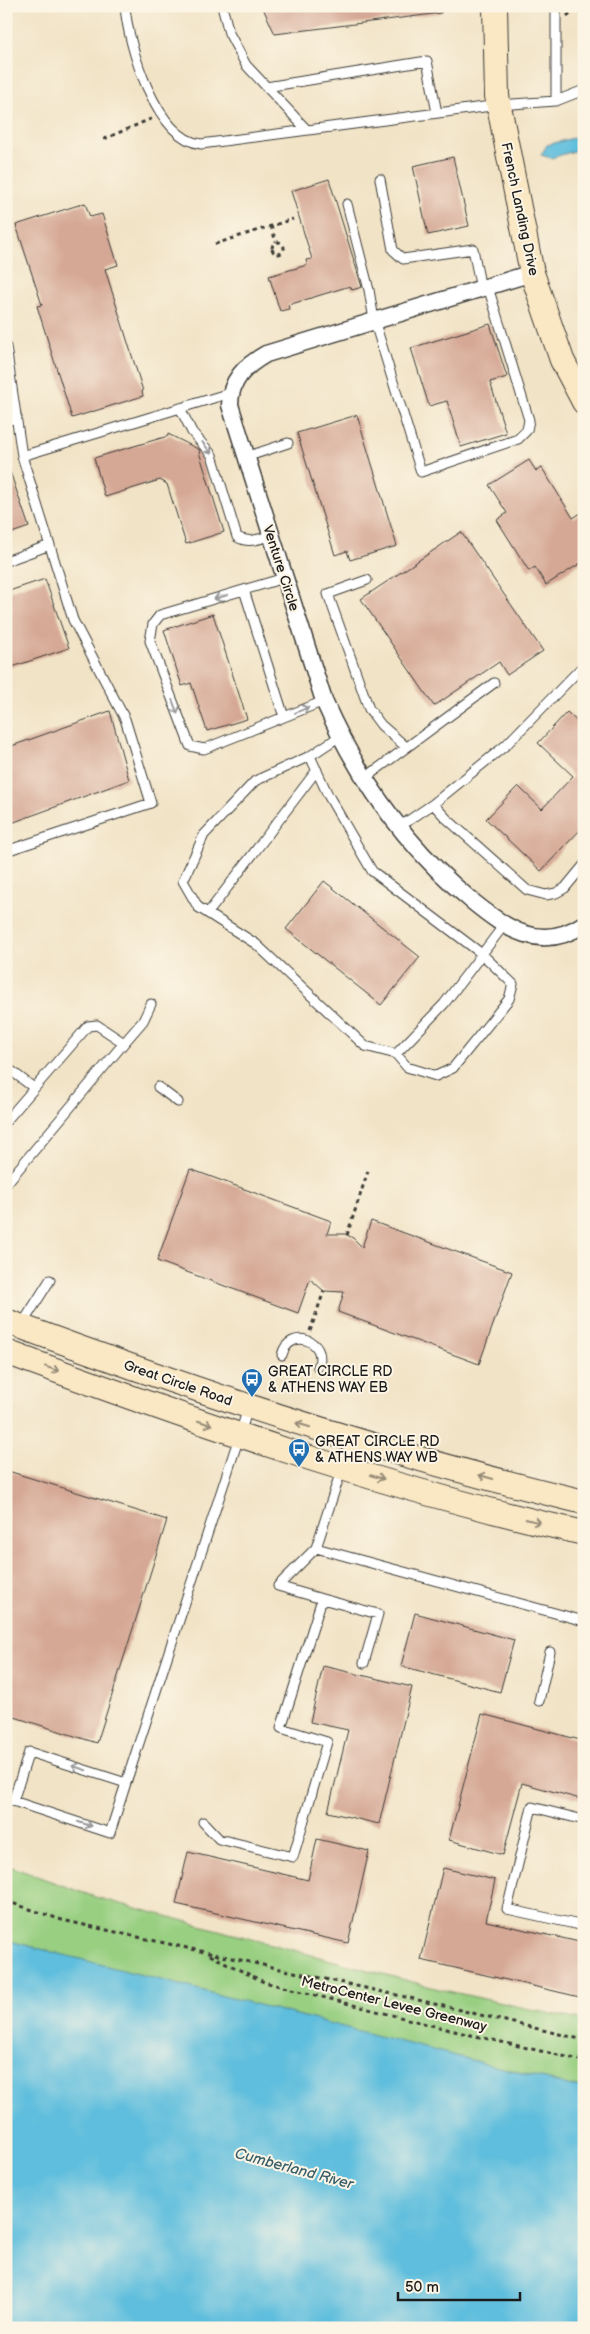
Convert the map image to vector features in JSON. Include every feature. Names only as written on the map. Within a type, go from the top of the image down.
[{"type":"street","name":"French Landing Drive","points":[[495,6],[497,96],[532,273],[562,360],[584,402]]},
{"type":"street","points":[[230,393],[234,382],[246,367],[266,354],[532,273]]},
{"type":"street","name":"Venture Circle","points":[[230,393],[230,405],[324,701],[340,736],[365,778],[399,827],[421,853],[450,882],[504,925],[527,935],[548,938],[569,933],[584,924]]},
{"type":"street","name":"Great Circle Road","points":[[13,1324],[248,1408],[442,1466],[584,1502]]},
{"type":"street","name":"Great Circle Road","points":[[6,1352],[149,1404],[341,1466],[523,1518],[584,1532]]},
{"type":"lane","points":[[125,6],[129,31],[147,86],[162,114],[181,136],[189,142],[201,144],[499,105],[556,101],[584,90]]},
{"type":"lane","points":[[222,6],[229,33],[246,65],[307,130]]},
{"type":"lane","points":[[556,6],[556,101]]},
{"type":"lane","points":[[266,87],[427,62],[437,113]]},
{"type":"lane","points":[[347,204],[374,320],[421,472],[518,438],[524,434],[529,425],[529,420],[473,249],[403,259],[394,250],[380,179]]},
{"type":"lane","points":[[6,347],[22,456],[73,620],[125,719],[150,803],[6,851]]},
{"type":"lane","points":[[22,456],[230,393]]},
{"type":"lane","points":[[180,408],[192,432],[212,455],[237,537],[244,541],[256,540],[271,535]]},
{"type":"lane","points":[[6,421],[17,418]]},
{"type":"lane","points":[[246,457],[288,443]]},
{"type":"lane","points":[[6,561],[50,545]]},
{"type":"lane","points":[[284,578],[160,615],[153,624],[150,641],[190,746],[204,749],[324,701]]},
{"type":"lane","points":[[367,580],[328,594],[370,709],[380,725],[406,748]]},
{"type":"lane","points":[[244,590],[284,717]]},
{"type":"lane","points":[[399,827],[433,804],[506,746],[584,665]]},
{"type":"lane","points":[[365,778],[494,683]]},
{"type":"lane","points":[[310,756],[333,804],[372,871],[482,954],[514,984],[509,999],[453,1068],[436,1076],[407,1067],[396,1054],[365,1046],[256,944],[198,907],[183,881],[204,836],[255,782],[310,756],[340,736]]},
{"type":"lane","points":[[208,913],[317,770]]},
{"type":"lane","points":[[433,804],[446,818],[527,890],[546,895],[556,893],[566,888],[584,866]]},
{"type":"lane","points":[[396,1054],[444,1004],[504,925]]},
{"type":"lane","points":[[6,1184],[143,1021],[151,1004]]},
{"type":"lane","points":[[6,1121],[88,1026],[97,1026],[124,1043]]},
{"type":"lane","points":[[6,1071],[13,1072],[34,1088]]},
{"type":"lane","points":[[158,1087],[178,1102]]},
{"type":"lane","points":[[13,1324],[50,1280]]},
{"type":"lane","points":[[282,1355],[290,1341],[302,1338],[314,1343],[319,1351],[320,1361],[318,1367]]},
{"type":"lane","points":[[126,1783],[29,1752],[13,1802],[110,1832],[240,1434],[248,1408]]},
{"type":"lane","points":[[351,1440],[316,1548],[278,1586],[378,1614],[364,1663]]},
{"type":"lane","points":[[316,1548],[584,1621]]},
{"type":"lane","points":[[203,1822],[220,1839],[293,1857],[327,1742],[281,1728],[322,1599]]},
{"type":"lane","points":[[539,1701],[550,1652]]},
{"type":"lane","points":[[584,1820],[532,1807],[507,1909],[584,1926]]},
{"type":"path","points":[[104,139],[162,114]]},
{"type":"path","points":[[215,244],[294,219]]},
{"type":"path","points":[[271,226],[276,242]]},
{"type":"path","points":[[276,242],[281,242],[285,247],[284,252],[280,255],[275,254],[272,250],[273,244],[276,242]]},
{"type":"path","points":[[347,1235],[368,1171]]},
{"type":"path","points":[[307,1340],[324,1291]]},
{"type":"path","name":"MetroCenter Levee Greenway","points":[[6,1901],[62,1920],[584,2040]]},
{"type":"path","name":"MetroCenter Levee Greenway","points":[[205,1952],[264,1982],[458,2032],[584,2061]]},
{"type":"green space","points":[[6,1865],[95,1897],[439,1989],[584,2021],[584,2092],[6,1951]]},
{"type":"water","points":[[584,135],[584,148],[551,158],[541,155],[547,145]]},
{"type":"water","name":"Cumberland River","points":[[6,1940],[584,2089],[584,2328],[6,2328]]},
{"type":"building","points":[[262,6],[442,6],[441,13],[275,34]]},
{"type":"building","points":[[453,157],[469,226],[428,235],[413,166]]},
{"type":"building","points":[[329,179],[362,287],[352,290],[350,286],[288,305],[289,309],[280,311],[269,276],[307,265],[306,260],[312,259],[291,191]]},
{"type":"building","points":[[85,203],[90,217],[102,214],[118,265],[105,269],[143,396],[72,418],[37,306],[42,305],[16,225]]},
{"type":"building","points":[[490,324],[507,377],[490,382],[506,433],[461,447],[447,401],[429,406],[411,348]]},
{"type":"building","points":[[357,415],[397,546],[350,560],[347,551],[335,555],[297,433]]},
{"type":"building","points":[[168,434],[200,450],[199,452],[224,532],[186,544],[167,484],[160,480],[105,497],[94,458],[168,436]]},
{"type":"building","points":[[6,460],[29,527],[6,535]]},
{"type":"building","points":[[529,460],[536,471],[542,468],[573,518],[584,511],[584,561],[546,585],[535,567],[529,571],[497,520],[507,513],[489,485]]},
{"type":"building","points":[[461,532],[543,651],[507,675],[499,662],[434,706],[361,599]]},
{"type":"building","points":[[45,579],[69,648],[6,669],[6,592]]},
{"type":"building","points":[[213,614],[247,719],[207,731],[191,683],[182,686],[164,630]]},
{"type":"building","points":[[110,711],[129,780],[6,825],[6,748]]},
{"type":"building","points":[[567,712],[584,728],[584,826],[541,871],[486,819],[518,786],[542,809],[573,776],[538,743]]},
{"type":"building","points":[[324,881],[420,957],[381,1005],[286,929]]},
{"type":"building","points":[[190,1169],[331,1221],[327,1234],[345,1234],[353,1238],[362,1247],[371,1221],[512,1272],[479,1364],[338,1312],[344,1292],[324,1291],[310,1279],[298,1313],[157,1261]]},
{"type":"building","points":[[8,1471],[167,1520],[97,1743],[8,1715],[6,1720]]},
{"type":"building","points":[[415,1613],[514,1640],[500,1692],[401,1666]]},
{"type":"building","points":[[323,1666],[412,1687],[379,1824],[328,1812],[348,1730],[310,1722]]},
{"type":"building","points":[[482,1714],[584,1741],[584,1800],[522,1783],[503,1855],[449,1840]]},
{"type":"building","points":[[317,1839],[369,1851],[348,1943],[176,1904],[188,1852],[308,1880]]},
{"type":"building","points":[[443,1868],[495,1880],[486,1921],[584,1943],[584,1998],[421,1960]]},
{"type":"place","name":"GREAT CIRCLE RD & ATHENS WAY EB","points":[[252,1398]]},
{"type":"place","name":"GREAT CIRCLE RD & ATHENS WAY WB","points":[[299,1468]]}]
